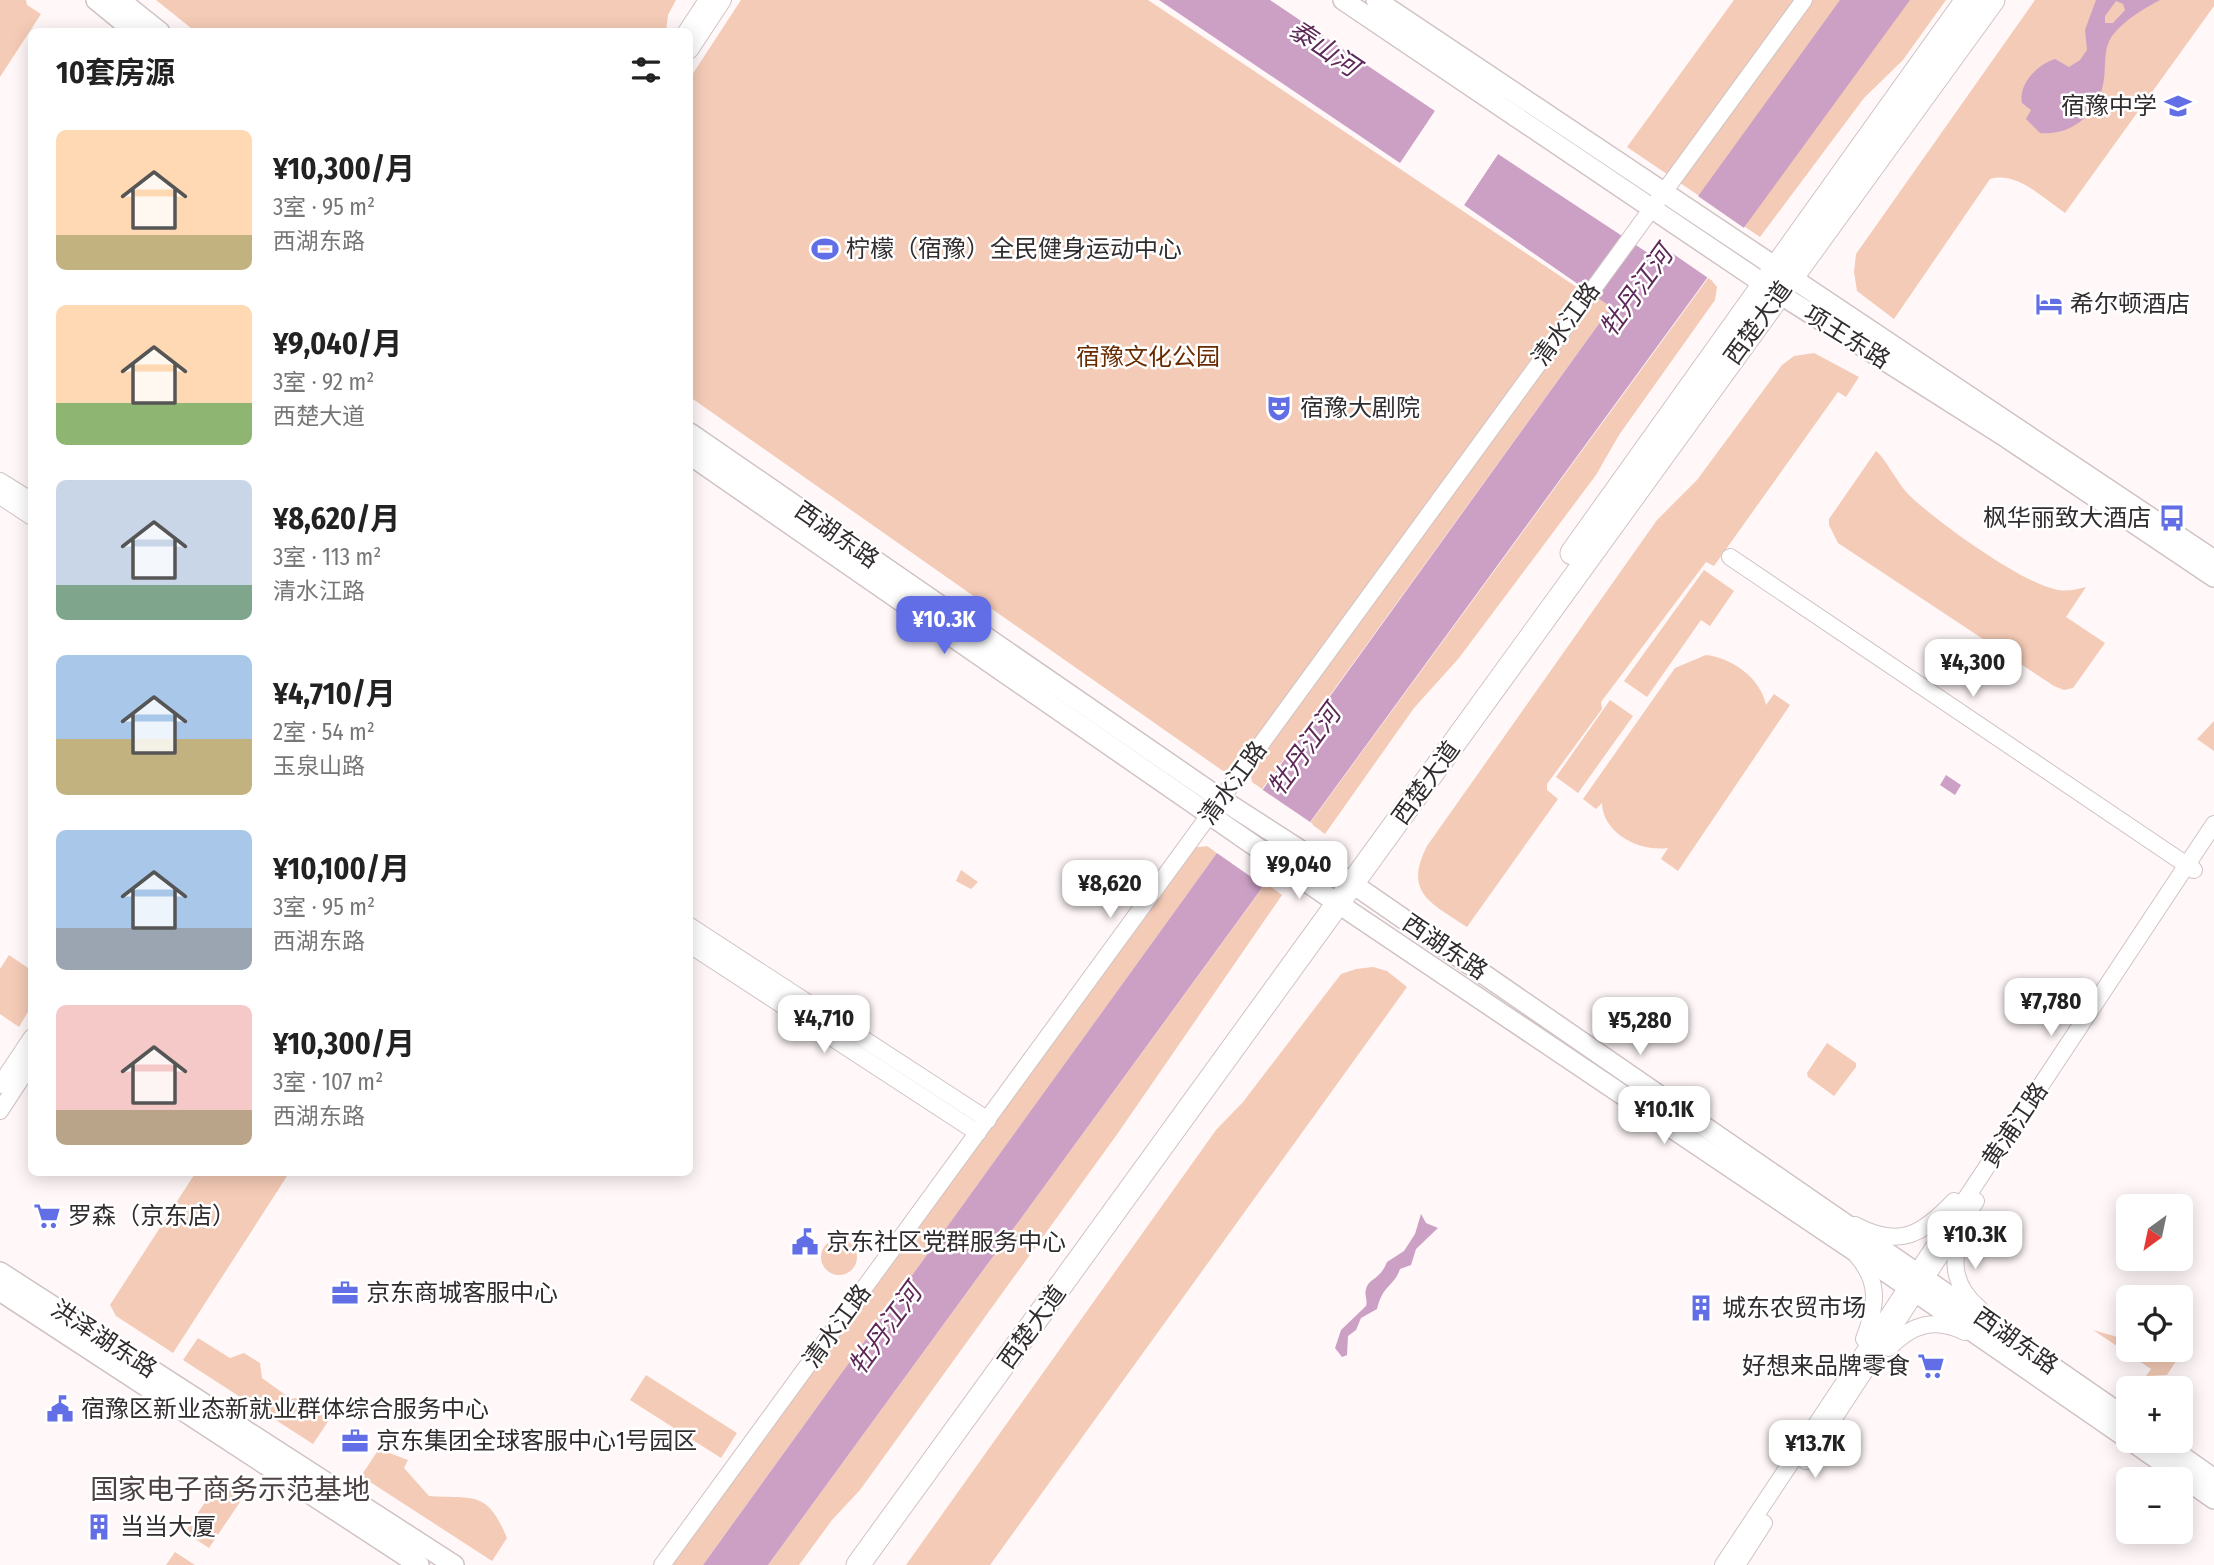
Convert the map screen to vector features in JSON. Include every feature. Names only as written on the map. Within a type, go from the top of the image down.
[{"type":"highway","name":"西楚大道","points":[[858,1565],[1777,280],[1967,0]]},
{"type":"highway","name":"西楚大道","points":[[1777,280],[1993,0]]},
{"type":"highway","name":"西楚大道","points":[[842,1565],[1333,900]]},
{"type":"main road","points":[[96,0],[130,28]]},
{"type":"main road","points":[[120,0],[155,28]]},
{"type":"main road","name":"项王东路","points":[[1343,0],[1657,200],[1680,204],[1755,253],[1777,280],[2214,576]]},
{"type":"main road","name":"项王东路","points":[[1376,0],[1657,200],[1667,219],[1742,270],[1777,280],[2214,560]]},
{"type":"main road","name":"西湖东路","points":[[693,435],[1222,811],[1295,874],[1818,1215]]},
{"type":"main road","name":"西湖东路","points":[[693,457],[1222,811],[1308,855],[1347,880],[1818,1215],[2028,1359],[2116,1412]]},
{"type":"main road","name":"洪泽湖东路","points":[[0,1272],[454,1565]]},
{"type":"main road","name":"洪泽湖东路","points":[[0,1291],[419,1565]]},
{"type":"main road","name":"西湖东路","points":[[2028,1359],[2116,1430]]},
{"type":"main road","name":"西湖东路","points":[[2148,1453],[2214,1499]]},
{"type":"main road","points":[[2177,1453],[2214,1479]]},
{"type":"street","points":[[689,28],[707,0]]},
{"type":"street","points":[[693,45],[723,0]]},
{"type":"street","name":"清水江路","points":[[662,1565],[983,1127],[1222,811],[1587,295],[1804,0]]},
{"type":"street","points":[[0,481],[28,498]]},
{"type":"street","points":[[0,496],[28,514]]},
{"type":"street","points":[[1730,557],[2192,869]]},
{"type":"street","name":"黄浦江路","points":[[2192,869],[2214,824]]},
{"type":"street","name":"黄浦江路","points":[[1737,1565],[1858,1371],[1989,1171],[2192,869],[2214,844]]},
{"type":"street","points":[[693,928],[983,1127]]},
{"type":"street","points":[[693,948],[983,1127]]},
{"type":"street","points":[[0,1085],[28,1043]]},
{"type":"street","points":[[0,1111],[28,1068]]},
{"type":"street","points":[[1818,1215],[1888,1236],[1905,1237],[1924,1231],[1989,1171]]},
{"type":"street","points":[[1989,1171],[1958,1245],[1955,1266],[1963,1292],[1970,1301],[2028,1359]]},
{"type":"street","points":[[1818,1215],[1870,1273],[1876,1292],[1874,1312],[1858,1371]]},
{"type":"street","points":[[1858,1371],[1915,1326],[1930,1323],[1962,1330],[2028,1359]]},
{"type":"street","name":"黄浦江路","points":[[1723,1565],[1858,1371]]},
{"type":"green space","points":[[0,0],[26,0],[27,5],[41,14],[32,28],[28,28],[28,34],[0,77]]},
{"type":"green space","points":[[156,0],[676,0],[668,15],[666,28],[191,28]]},
{"type":"green space","name":"宿豫文化公园","points":[[741,0],[1148,0],[1581,290],[1235,768],[1223,771],[693,399],[693,73]]},
{"type":"green space","points":[[1734,0],[1946,0],[1903,60],[1864,98],[1760,237],[1627,147]]},
{"type":"green space","points":[[2035,0],[2214,0],[2214,6],[2065,213],[2020,182],[1990,179],[1894,319],[1857,291],[1854,272],[1856,254]]},
{"type":"green space","points":[[1709,277],[1717,287],[1715,300],[1619,435],[1596,475],[1459,658],[1414,708],[1325,834],[1310,823]]},
{"type":"green space","points":[[1593,294],[1611,307],[1262,789],[1252,782],[1249,766]]},
{"type":"green space","points":[[1814,353],[1859,377],[1846,397],[1838,392],[1714,566],[1706,562],[1601,702],[1602,709],[1547,784],[1547,790],[1558,799],[1467,927],[1424,895],[1418,875],[1427,846],[1657,520],[1697,480],[1782,365],[1794,356]]},
{"type":"green space","points":[[1876,451],[1908,494],[1920,505],[1999,562],[2039,584],[2054,589],[2086,587],[2066,617],[2105,643],[2073,688],[2064,690],[2054,686],[1838,543],[1829,525],[1829,519]]},
{"type":"green space","points":[[1704,570],[1734,591],[1710,626],[1701,620],[1647,697],[1624,681]]},
{"type":"green space","points":[[1706,655],[1726,660],[1744,671],[1758,687],[1766,705],[1774,694],[1790,705],[1678,871],[1661,859],[1668,848],[1646,847],[1625,839],[1609,824],[1602,803],[1596,809],[1583,799],[1675,668]]},
{"type":"green space","points":[[1610,700],[1633,716],[1578,793],[1556,777]]},
{"type":"green space","points":[[2214,721],[2214,751],[2197,739]]},
{"type":"green space","points":[[1207,846],[1217,853],[703,1565],[666,1565],[1191,848]]},
{"type":"green space","points":[[961,870],[978,882],[971,889],[956,881]]},
{"type":"green space","points":[[1266,883],[1282,895],[1118,1133],[860,1490],[832,1520],[799,1565],[768,1565]]},
{"type":"green space","points":[[9,955],[28,968],[28,1012],[19,1027],[0,1014],[0,969]]},
{"type":"green space","points":[[1373,967],[1387,971],[1407,987],[990,1565],[906,1565],[1216,1130],[1243,1102],[1341,974]]},
{"type":"green space","points":[[1827,1043],[1856,1063],[1856,1067],[1834,1096],[1808,1077],[1807,1073]]},
{"type":"green space","points":[[193,1176],[287,1176],[173,1353],[116,1316],[110,1305]]},
{"type":"green space","points":[[839,1239],[851,1245],[857,1257],[851,1269],[839,1275],[827,1269],[821,1257],[827,1245]]},
{"type":"green space","points":[[2093,1330],[2116,1337],[2116,1345]]},
{"type":"green space","points":[[198,1338],[230,1358],[244,1353],[260,1363],[262,1378],[291,1399],[306,1396],[329,1420],[313,1444],[183,1360]]},
{"type":"green space","points":[[2141,1362],[2176,1362],[2167,1375],[2146,1376],[2151,1369]]},
{"type":"green space","points":[[646,1375],[737,1433],[721,1458],[630,1400]]},
{"type":"green space","points":[[379,1449],[408,1460],[404,1468],[429,1496],[469,1498],[486,1504],[507,1538],[492,1561],[361,1476]]},
{"type":"green space","points":[[220,1480],[244,1496],[209,1548],[185,1532]]},
{"type":"green space","points":[[175,1552],[195,1565],[166,1565]]},
{"type":"water","name":"泰山河","points":[[1159,0],[1270,0],[1435,111],[1400,163]]},
{"type":"water","name":"牡丹江河","points":[[1840,0],[1910,0],[768,1565],[703,1565],[1611,307],[1464,205],[1498,154],[1654,257]]},
{"type":"water","points":[[2096,0],[2160,0],[2128,20],[2112,36],[2106,52],[2101,91],[2091,111],[2074,126],[2052,133],[2040,133],[2026,119],[2031,110],[2022,103],[2026,82],[2036,70],[2055,59],[2069,67],[2080,60],[2087,50],[2085,30]],"holes":[[[2116,1],[2123,4],[2125,10],[2113,23],[2105,23],[2105,16]]]},
{"type":"water","points":[[1946,775],[1961,785],[1955,795],[1940,785]]},
{"type":"water","points":[[1421,1214],[1426,1223],[1438,1228],[1416,1249],[1411,1265],[1400,1269],[1382,1295],[1377,1309],[1361,1318],[1356,1330],[1348,1336],[1347,1355],[1342,1357],[1335,1348],[1341,1330],[1366,1306],[1367,1285],[1387,1262],[1404,1251],[1415,1234]]},
{"type":"pier","points":[[1435,111],[1438,113],[1403,165],[1399,166]]},
{"type":"pier","points":[[1496,152],[1498,154],[1462,208],[1461,204]]},
{"type":"pier","points":[[1695,194],[1747,230],[1711,280],[1659,244]]},
{"type":"pier","points":[[1260,788],[1313,824],[1267,888],[1214,851]]},
{"type":"place","name":"宿豫中学","points":[[2178,106]]},
{"type":"place","name":"柠檬（宿豫）全民健身运动中心","points":[[825,249]]},
{"type":"place","name":"希尔顿酒店","points":[[2049,304]]},
{"type":"place","name":"宿豫大剧院","points":[[1279,408]]},
{"type":"place","name":"枫华丽致大酒店","points":[[2172,518]]},
{"type":"place","name":"罗森（京东店）","points":[[47,1216]]},
{"type":"place","name":"京东社区党群服务中心","points":[[805,1242]]},
{"type":"place","name":"京东商城客服中心","points":[[345,1293]]},
{"type":"place","name":"城东农贸市场","points":[[1701,1308]]},
{"type":"place","name":"好想来品牌零食","points":[[1931,1366]]},
{"type":"place","name":"宿豫区新业态新就业群体综合服务中心","points":[[60,1409]]},
{"type":"place","name":"京东集团全球客服中心1号园区","points":[[355,1441]]},
{"type":"place","name":"当当大厦","points":[[99,1527]]},
{"type":"district","name":"国家电子商务示范基地","points":[[230,1489]]}]
